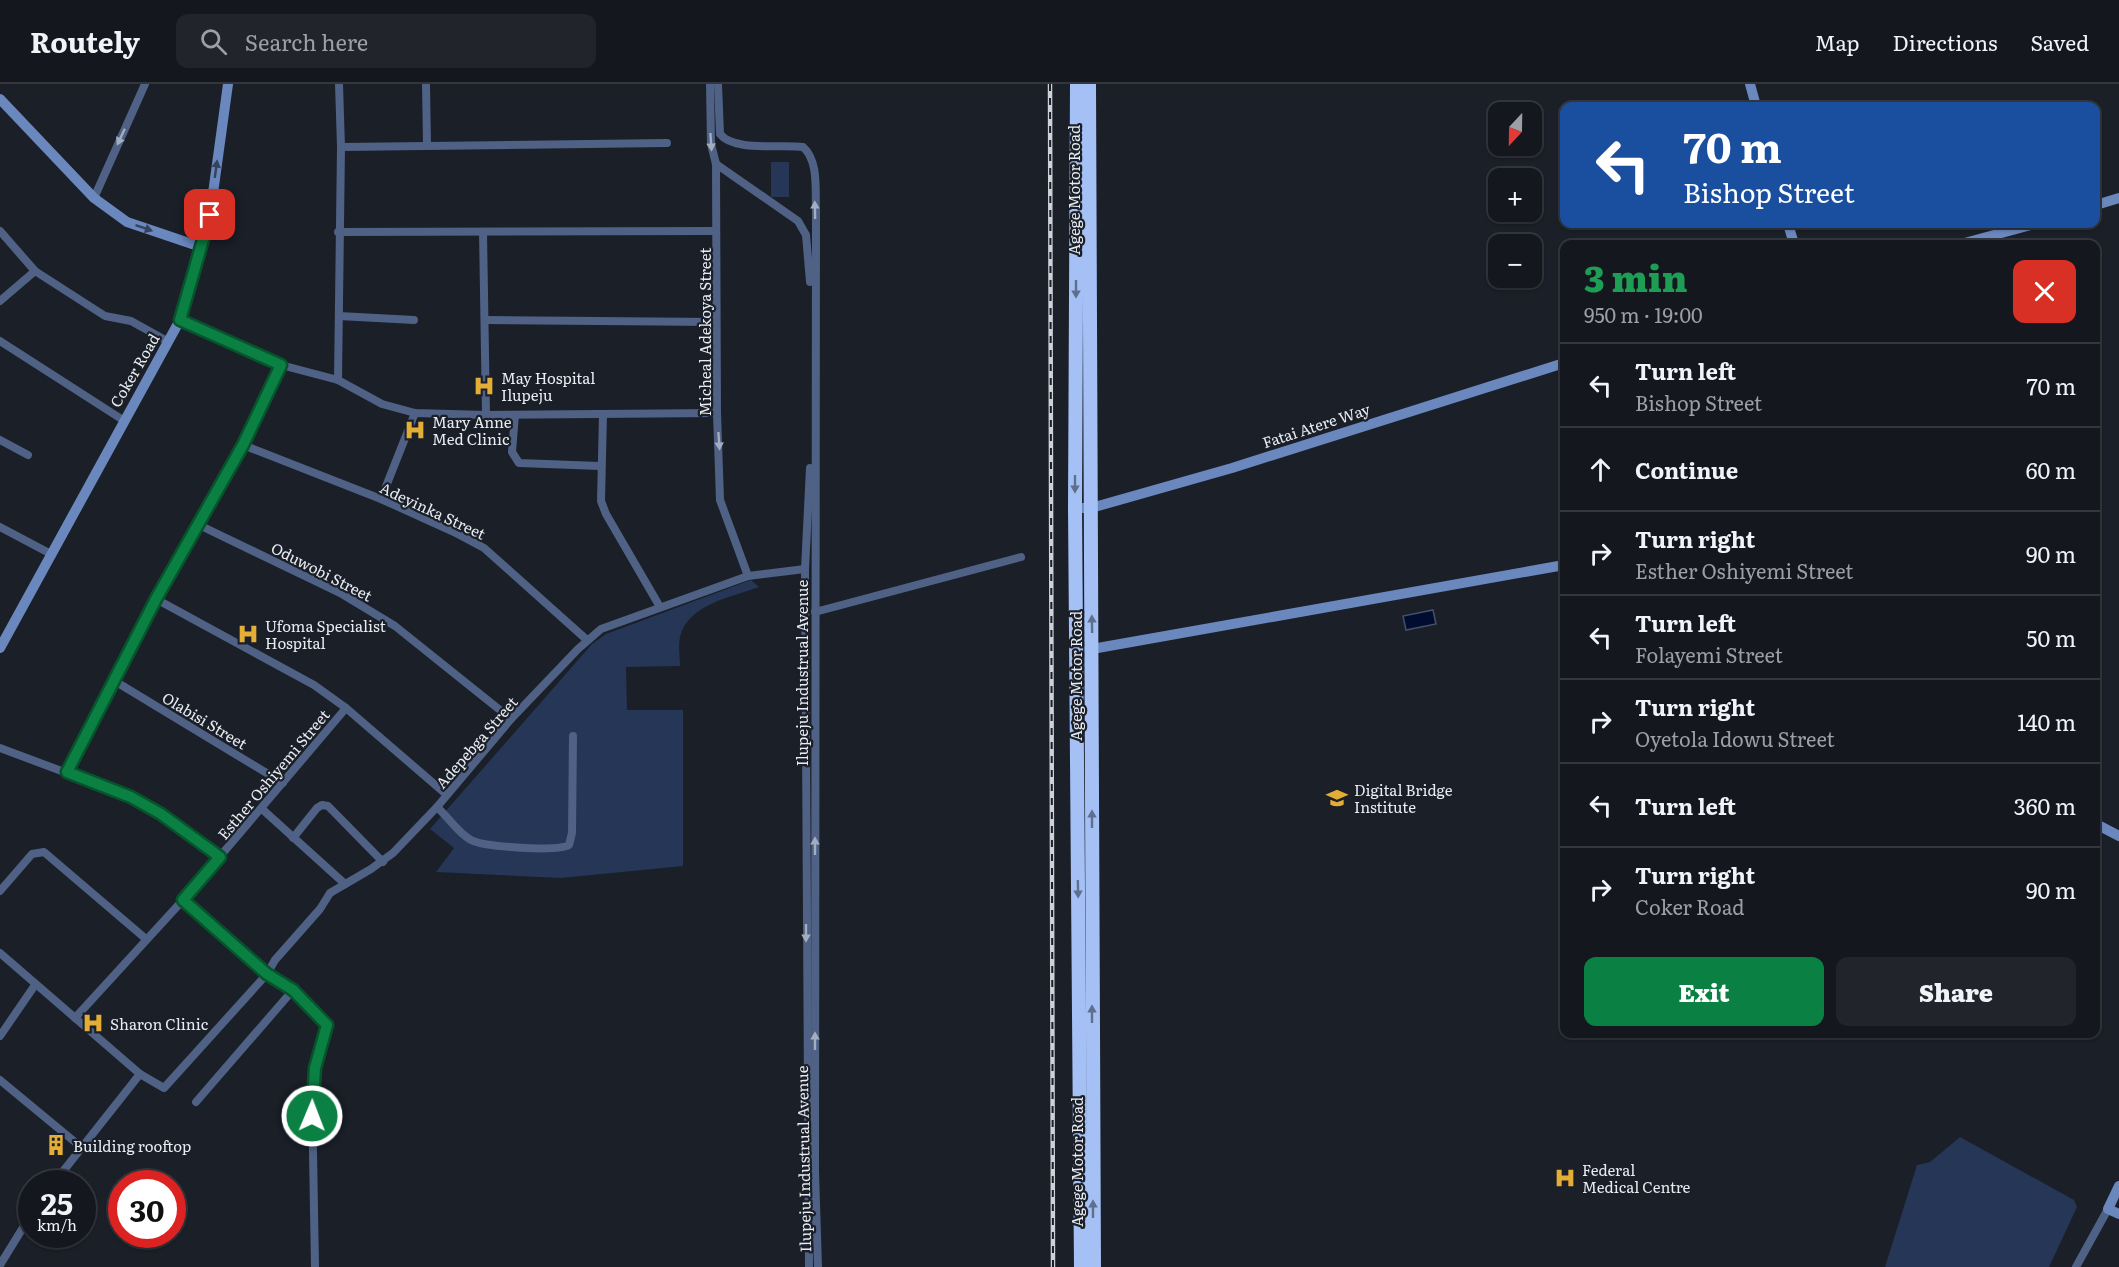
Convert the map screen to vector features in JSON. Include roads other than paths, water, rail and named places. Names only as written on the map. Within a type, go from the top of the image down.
[{"type":"highway","name":"Agege Motor Road","points":[[1077,84],[1075,507],[1081,1267]]},
{"type":"highway","name":"Agege Motor Road","points":[[1089,84],[1094,1267]]},
{"type":"street","points":[[94,198],[145,84]]},
{"type":"street","name":"Coker Road","points":[[0,648],[123,420],[180,320],[210,215],[228,84]]},
{"type":"street","points":[[338,380],[338,232],[341,147],[339,84]]},
{"type":"street","points":[[426,84],[427,145]]},
{"type":"street","name":"Micheal Adekoya Street","points":[[710,84],[711,144],[716,164],[717,413],[720,501],[748,576]]},
{"type":"street","name":"Ilupeju Industrual Avenue","points":[[717,84],[720,134],[728,142],[738,145],[803,147],[810,154],[813,164],[816,211],[815,1172],[818,1267]]},
{"type":"street","points":[[1750,84],[1755,102]]},
{"type":"street","points":[[0,99],[94,198],[127,222],[201,247]]},
{"type":"street","points":[[341,147],[667,143]]},
{"type":"street","name":"Ilupeju Industrual Avenue","points":[[716,164],[798,220],[806,235],[810,278],[811,392],[805,569],[809,1267]]},
{"type":"street","points":[[2100,204],[2119,198]]},
{"type":"street","points":[[1976,240],[2019,228]]},
{"type":"street","points":[[0,231],[35,271],[105,316],[131,321],[167,342]]},
{"type":"street","points":[[338,232],[716,231]]},
{"type":"street","points":[[483,232],[486,415]]},
{"type":"street","points":[[0,301],[35,271]]},
{"type":"street","points":[[339,315],[414,320]]},
{"type":"street","points":[[180,320],[281,365],[338,380],[382,404],[416,413],[486,415],[717,413]]},
{"type":"street","points":[[485,320],[716,322]]},
{"type":"street","points":[[0,341],[123,420]]},
{"type":"street","name":"Fatai Atere Way","points":[[1075,507],[1091,508],[1232,468],[1560,364]]},
{"type":"street","points":[[67,772],[156,599],[243,445],[281,365]]},
{"type":"street","points":[[381,499],[416,413]]},
{"type":"street","points":[[603,414],[600,466],[601,501],[606,514],[660,607]]},
{"type":"street","points":[[515,415],[512,452],[519,463],[600,466]]},
{"type":"street","points":[[0,440],[28,455]]},
{"type":"street","name":"Adeyinka Street","points":[[243,445],[381,499],[484,548],[587,640]]},
{"type":"street","name":"Oduwobi Street","points":[[199,525],[342,594],[395,626],[511,719]]},
{"type":"street","points":[[0,527],[51,554]]},
{"type":"street","points":[[815,612],[1021,556]]},
{"type":"street","points":[[1092,649],[1560,566]]},
{"type":"street","name":"Adepebga Street","points":[[140,1074],[164,1088],[271,976],[275,960],[320,909],[330,893],[383,862],[437,807],[511,719],[587,640],[608,626],[748,576],[805,569]]},
{"type":"street","points":[[156,599],[278,664],[346,708],[447,795]]},
{"type":"street","name":"Olabisi Street","points":[[113,681],[283,783]]},
{"type":"street","name":"Esther Oshiyemi Street","points":[[75,1018],[183,900],[346,708]]},
{"type":"street","points":[[437,807],[471,840],[479,843],[564,849],[569,845],[572,833],[573,736]]},
{"type":"street","points":[[0,748],[131,797],[161,814],[220,857]]},
{"type":"street","points":[[293,838],[317,808],[322,805],[328,806],[383,862]]},
{"type":"street","points":[[262,809],[345,884]]},
{"type":"street","points":[[2100,826],[2119,836]]},
{"type":"street","points":[[0,891],[32,854],[44,852],[146,939]]},
{"type":"street","points":[[183,900],[271,976],[293,990],[321,1016],[327,1025],[312,1094],[315,1267]]},
{"type":"street","points":[[0,954],[140,1074],[64,1170]]},
{"type":"street","points":[[0,1036],[35,985]]},
{"type":"street","points":[[196,1102],[293,990]]},
{"type":"street","points":[[0,1080],[81,1147]]},
{"type":"street","points":[[2076,1267],[2119,1186]]},
{"type":"street","points":[[2108,1209],[2119,1214]]},
{"type":"street","points":[[0,1265],[18,1236]]},
{"type":"railway","points":[[1050,84],[1053,1267]]},
{"type":"place","name":"May Hospital Ilupeju","points":[[484,386]]},
{"type":"place","name":"Mary Anne Med Clinic","points":[[415,430]]},
{"type":"place","name":"Ufoma Specialist Hospital","points":[[248,634]]},
{"type":"place","name":"Digital Bridge Institute","points":[[1337,798]]},
{"type":"place","name":"Sharon Clinic","points":[[93,1023]]},
{"type":"place","name":"Building rooftop","points":[[56,1145]]},
{"type":"place","name":"Federal Medical Centre","points":[[1565,1178]]}]
